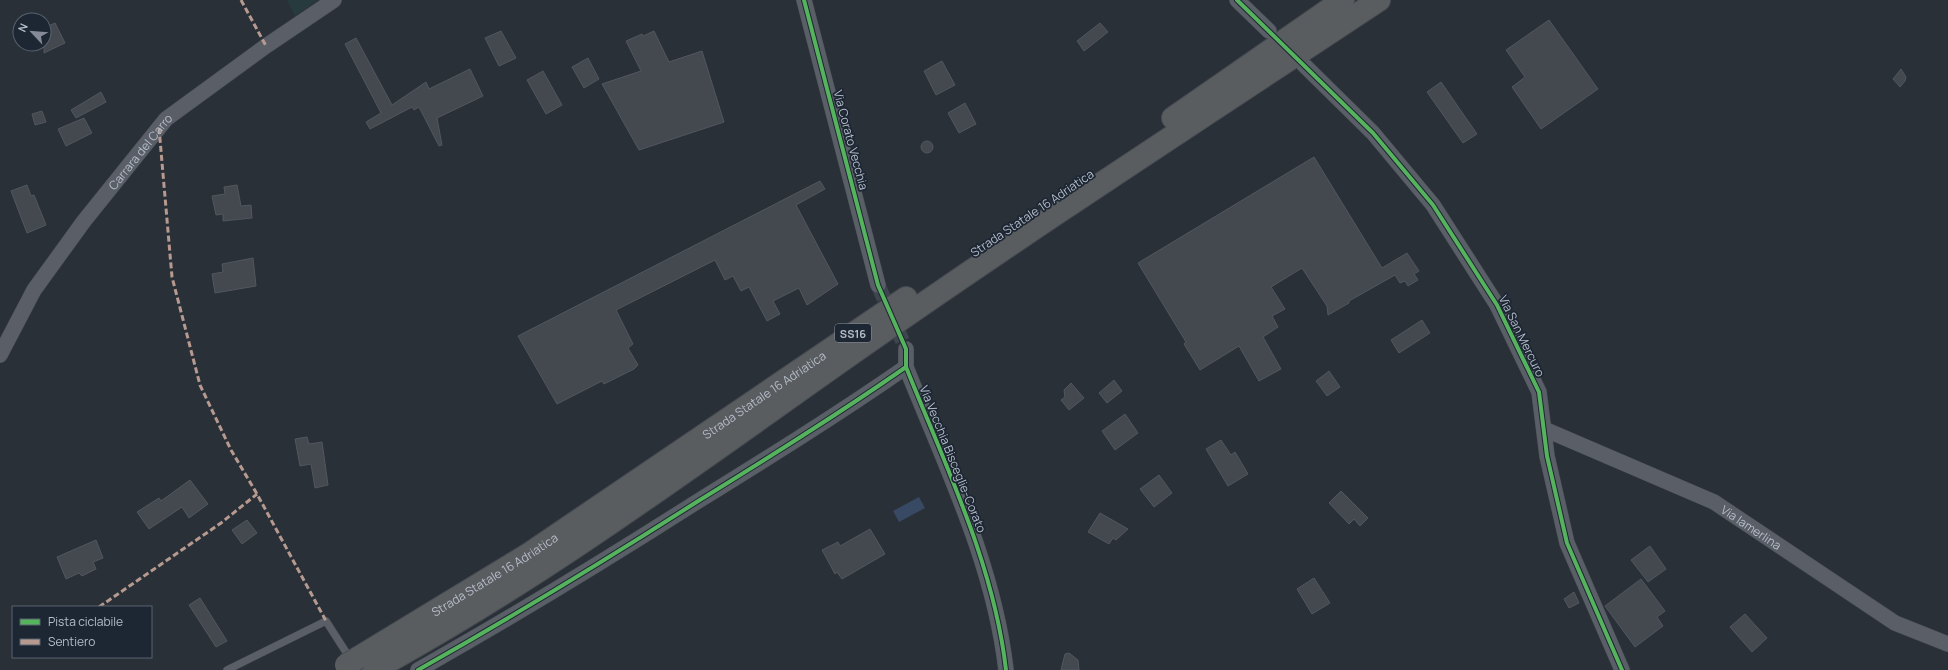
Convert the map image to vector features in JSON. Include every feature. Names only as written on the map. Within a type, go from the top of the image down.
[{"type":"highway","name":"Strada Statale 16 Adriatica","points":[[354,667],[529,554],[850,335],[1088,177],[1343,0]]},
{"type":"highway","name":"Strada Statale 16 Adriatica","points":[[354,667],[413,649],[508,590],[597,531],[1000,250],[1379,0]]},
{"type":"street","name":"Carrara del Carro","points":[[0,355],[34,290],[84,221],[166,119],[266,46],[334,0]]},
{"type":"street","name":"Via Corato Vecchia","points":[[804,0],[878,285]]},
{"type":"street","points":[[1237,0],[1269,30]]},
{"type":"street","name":"Via San Mercuro","points":[[1303,64],[1373,133],[1433,205],[1497,306],[1539,392],[1547,456],[1567,543],[1622,670]]},
{"type":"street","name":"Via Vecchia Bisceglie-Corato","points":[[906,349],[906,368],[974,536],[1002,635],[1006,670]]},
{"type":"street","points":[[418,670],[481,635],[656,528],[906,368]]},
{"type":"street","name":"Via lamerlina","points":[[1544,429],[1714,502],[1895,623],[1948,644]]},
{"type":"lane","points":[[227,670],[326,621],[354,667]]},
{"type":"green space","points":[[287,0],[318,0],[295,16]]},
{"type":"water","points":[[919,497],[925,508],[899,522],[893,511]]},
{"type":"building","points":[[1549,20],[1598,89],[1541,129],[1512,87],[1525,77],[1506,50]]},
{"type":"building","points":[[55,23],[65,43],[52,49],[52,24]]},
{"type":"building","points":[[1100,23],[1108,32],[1084,51],[1077,41]]},
{"type":"building","points":[[501,31],[516,58],[499,66],[485,38]]},
{"type":"building","points":[[654,31],[669,62],[702,51],[724,122],[639,150],[602,84],[641,71],[626,41],[642,34],[643,36]]},
{"type":"building","points":[[356,38],[392,105],[426,82],[429,89],[470,69],[483,96],[437,118],[442,145],[439,146],[419,107],[414,110],[412,107],[370,129],[366,122],[381,113],[345,44]]},
{"type":"building","points":[[588,58],[599,79],[584,88],[572,67]]},
{"type":"building","points":[[942,61],[955,85],[936,95],[924,71]]},
{"type":"building","points":[[1901,69],[1906,77],[1905,81],[1900,87],[1893,79]]},
{"type":"building","points":[[543,71],[562,105],[546,114],[527,80]]},
{"type":"building","points":[[1441,82],[1477,134],[1463,143],[1427,92]]},
{"type":"building","points":[[101,92],[106,102],[76,118],[71,110]]},
{"type":"building","points":[[965,103],[976,124],[959,133],[948,113]]},
{"type":"building","points":[[42,111],[46,122],[35,125],[32,114]]},
{"type":"building","points":[[84,118],[92,133],[66,146],[58,129]]},
{"type":"building","points":[[925,141],[929,141],[933,147],[929,153],[925,153],[921,149],[921,145]]},
{"type":"building","points":[[1314,157],[1382,268],[1407,253],[1419,271],[1414,274],[1418,280],[1408,286],[1405,281],[1400,283],[1395,275],[1349,301],[1349,303],[1328,315],[1327,306],[1302,268],[1271,287],[1285,309],[1272,316],[1278,327],[1263,337],[1281,369],[1259,381],[1239,346],[1200,370],[1184,344],[1186,342],[1138,263]]},
{"type":"building","points":[[820,181],[825,189],[796,205],[838,284],[807,305],[799,288],[773,301],[780,314],[767,321],[749,287],[741,291],[733,276],[725,280],[715,260],[616,310],[633,344],[628,348],[638,365],[634,369],[604,384],[602,381],[557,404],[518,336]]},
{"type":"building","points":[[27,185],[31,196],[34,195],[46,225],[27,233],[11,191]]},
{"type":"building","points":[[237,185],[241,206],[251,205],[252,218],[223,221],[223,214],[216,215],[212,196],[225,194],[224,187]]},
{"type":"building","points":[[253,258],[256,286],[215,293],[212,274],[223,272],[222,264]]},
{"type":"building","points":[[1422,320],[1430,333],[1399,353],[1391,340]]},
{"type":"building","points":[[1329,371],[1340,387],[1327,396],[1316,381]]},
{"type":"building","points":[[1114,380],[1122,391],[1107,403],[1099,393]]},
{"type":"building","points":[[1071,383],[1084,398],[1069,410],[1061,400],[1065,397],[1064,390]]},
{"type":"building","points":[[1125,414],[1138,433],[1115,450],[1102,431]]},
{"type":"building","points":[[307,437],[309,444],[322,442],[328,485],[315,488],[311,464],[300,466],[295,439]]},
{"type":"building","points":[[1221,440],[1231,455],[1235,452],[1248,474],[1228,486],[1206,449]]},
{"type":"building","points":[[1159,475],[1172,493],[1154,507],[1140,489]]},
{"type":"building","points":[[190,480],[208,504],[189,518],[182,507],[149,529],[137,512],[159,498],[161,501]]},
{"type":"building","points":[[1341,491],[1368,518],[1360,526],[1354,519],[1349,524],[1329,503]]},
{"type":"building","points":[[1100,513],[1128,529],[1116,540],[1113,538],[1109,544],[1088,532]]},
{"type":"building","points":[[247,520],[257,533],[242,544],[232,530]]},
{"type":"building","points":[[870,529],[885,554],[842,579],[837,572],[835,574],[822,550],[838,542],[840,546]]},
{"type":"building","points":[[96,540],[103,558],[93,562],[96,569],[82,576],[79,573],[66,579],[57,557]]},
{"type":"building","points":[[1650,546],[1666,569],[1648,582],[1631,560]]},
{"type":"building","points":[[1314,578],[1330,603],[1312,614],[1297,589]]},
{"type":"building","points":[[1641,579],[1665,611],[1657,617],[1663,626],[1635,647],[1605,606]]},
{"type":"building","points":[[1574,592],[1579,603],[1569,608],[1564,599]]},
{"type":"building","points":[[200,598],[227,641],[216,647],[189,605]]},
{"type":"building","points":[[1745,614],[1767,638],[1752,652],[1730,627]]},
{"type":"building","points":[[1069,653],[1078,660],[1079,670],[1061,670],[1065,654]]},
{"type":"tunnel","points":[[878,285],[906,349]]},
{"type":"marked path","points":[[241,0],[266,46]]},
{"type":"marked path","points":[[159,128],[172,277],[200,385],[231,450],[257,494],[326,621]]},
{"type":"marked path","points":[[100,606],[221,523],[257,494]]},
{"type":"cycle path","points":[[804,0],[878,285],[906,349],[906,367],[952,478],[979,553],[991,592],[1000,631],[1006,670]]},
{"type":"cycle path","points":[[1237,0],[1373,133],[1433,205],[1497,305],[1539,392],[1547,456],[1567,543],[1622,670]]},
{"type":"cycle path","points":[[418,670],[627,546],[854,402],[906,367]]}]
